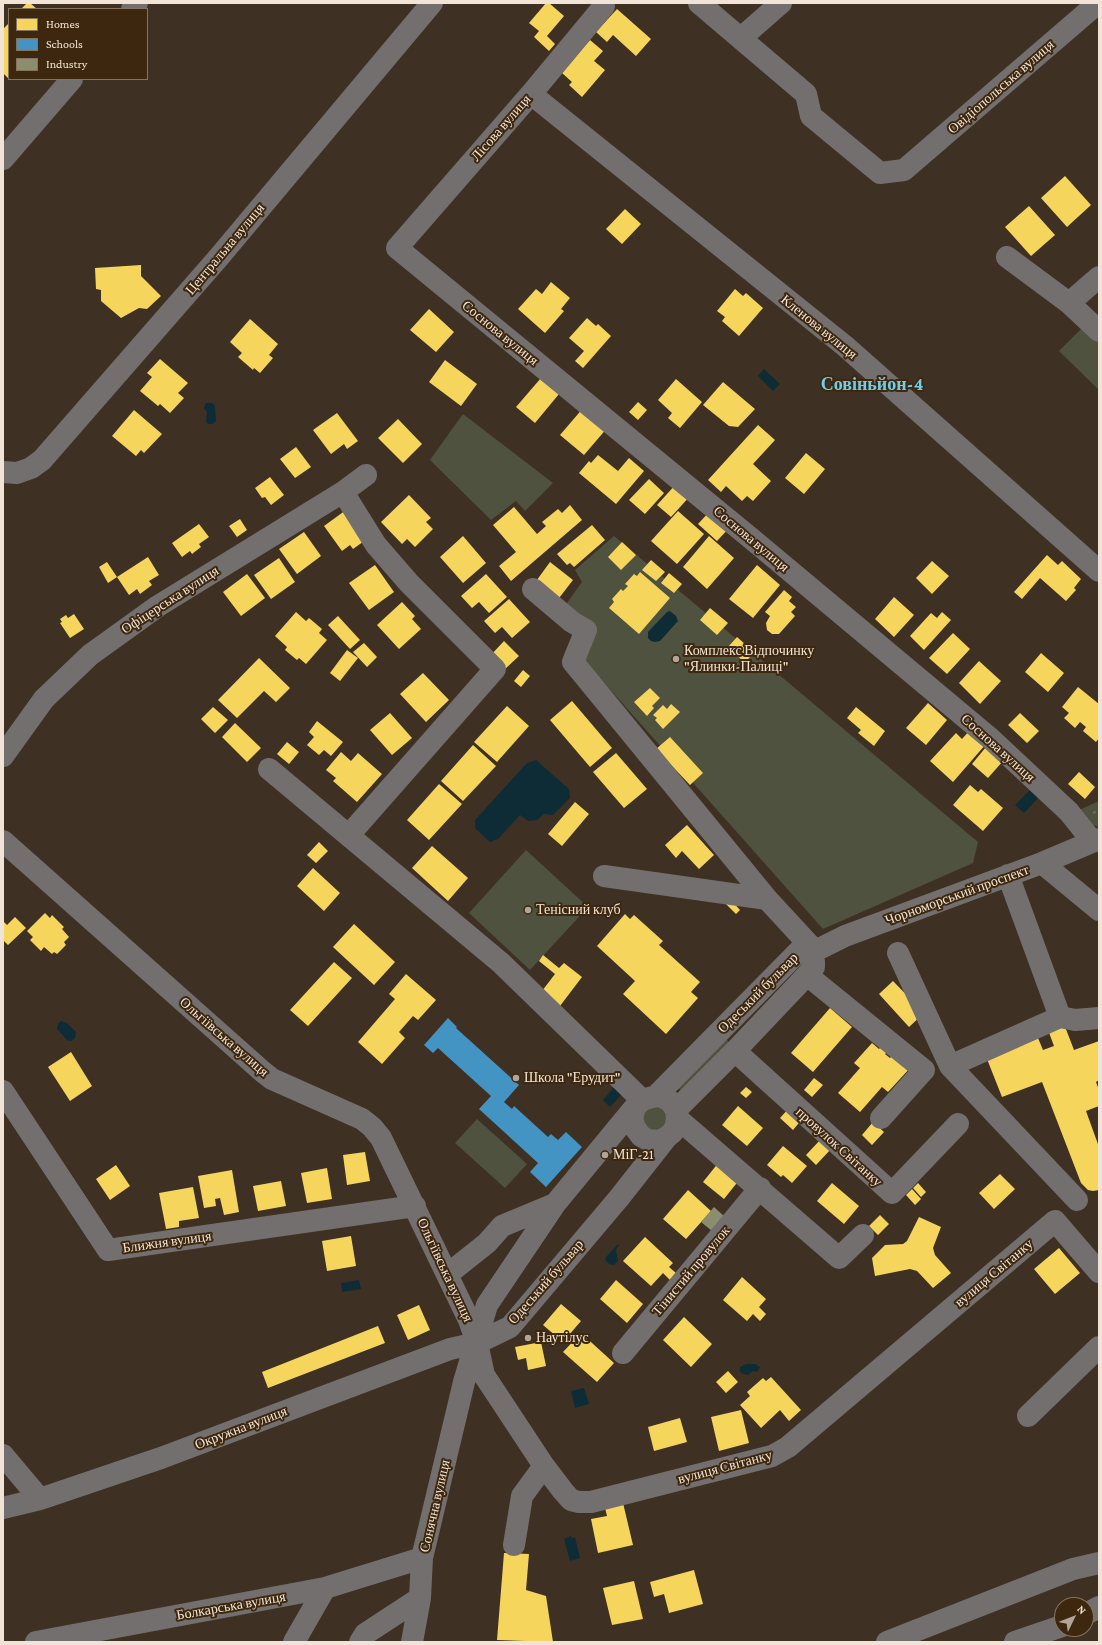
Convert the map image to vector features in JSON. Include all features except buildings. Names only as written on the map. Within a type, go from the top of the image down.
[{"type":"street","name":"Центральна вулиця","points":[[3,472],[18,473],[31,468],[42,460],[219,257],[432,3]]},
{"type":"street","points":[[699,3],[741,38],[781,3]]},
{"type":"street","name":"Овідіопольська вулиця","points":[[741,38],[806,94],[811,116],[880,173],[904,170],[1098,3]]},
{"type":"street","name":"Лісова вулиця","points":[[397,248],[531,94],[604,6]]},
{"type":"street","points":[[3,159],[71,80]]},
{"type":"street","name":"Кленова вулиця","points":[[531,94],[845,346],[1099,570]]},
{"type":"street","name":"Соснова вулиця","points":[[397,248],[753,540],[985,734],[1069,812],[1096,841]]},
{"type":"street","points":[[1007,257],[1069,303],[1099,331]]},
{"type":"street","points":[[1069,303],[1099,277]]},
{"type":"street","name":"Офіцерська вулиця","points":[[3,756],[44,700],[90,655],[158,606],[343,492],[366,475]]},
{"type":"street","points":[[343,492],[376,545],[409,583],[495,669],[349,835]]},
{"type":"street","points":[[532,589],[572,622],[586,630],[573,662],[767,899],[815,951]]},
{"type":"street","points":[[269,769],[501,963],[655,1107],[760,1188],[839,1258],[863,1235]]},
{"type":"street","name":"Ольгіївська вулиця","points":[[3,841],[272,1079],[362,1119],[372,1127],[381,1138],[415,1206],[469,1320],[477,1343]]},
{"type":"street","name":"Чорноморський проспект","points":[[815,951],[845,936],[1042,863],[1096,841]]},
{"type":"street","points":[[1042,863],[1099,910]]},
{"type":"street","points":[[1008,875],[1060,1017]]},
{"type":"street","points":[[604,876],[767,899]]},
{"type":"street","name":"Одеський бульвар","points":[[477,1343],[488,1305],[555,1204],[655,1107],[800,950],[815,951],[814,966],[735,1051],[655,1107]]},
{"type":"street","points":[[898,953],[950,1066],[1077,1200]]},
{"type":"street","points":[[807,974],[924,1070],[881,1118]]},
{"type":"street","points":[[950,1066],[1060,1017],[1075,1020],[1099,1018]]},
{"type":"street","name":"провулок Світанку","points":[[735,1051],[892,1193],[958,1124]]},
{"type":"street","points":[[978,1054],[980,1098]]},
{"type":"street","name":"Ближня вулиця","points":[[3,1091],[108,1250],[415,1206]]},
{"type":"street","points":[[655,1107],[634,1128],[641,1136],[648,1140],[663,1139]]},
{"type":"street","name":"Одеський бульвар","points":[[477,1343],[510,1327],[614,1204],[663,1139],[673,1132],[676,1125],[655,1107]]},
{"type":"street","name":"Тінистий провулок","points":[[623,1353],[760,1188]]},
{"type":"street","points":[[448,1274],[488,1243],[502,1226],[555,1204]]},
{"type":"street","name":"вулиця Світанку","points":[[477,1343],[484,1375],[544,1466],[571,1500],[591,1502],[772,1456],[788,1447],[1055,1221],[1099,1272]]},
{"type":"street","name":"Окружна вулиця","points":[[3,1508],[40,1499],[161,1458],[450,1349],[477,1343]]},
{"type":"street","name":"Сонячна вулиця","points":[[412,1642],[420,1598],[422,1558],[464,1382],[477,1343]]},
{"type":"street","points":[[1028,1416],[1099,1347]]},
{"type":"street","points":[[3,1455],[40,1499]]},
{"type":"street","points":[[514,1545],[522,1496],[544,1466]]},
{"type":"street","name":"Болкарська вулиця","points":[[36,1642],[325,1588],[422,1558]]},
{"type":"street","points":[[887,1642],[1073,1569],[1099,1563]]},
{"type":"street","points":[[294,1642],[325,1588]]},
{"type":"street","points":[[360,1642],[365,1634],[420,1598]]},
{"type":"street","points":[[1015,1642],[1054,1629]]},
{"type":"green space","points":[[1087,323],[1099,335],[1099,390],[1059,351]]},
{"type":"green space","points":[[463,414],[553,483],[525,511],[516,501],[491,520],[430,460]]},
{"type":"green space","points":[[614,536],[978,842],[973,863],[823,929],[583,659],[564,607],[582,582],[575,570]]},
{"type":"green space","points":[[1099,801],[1099,827],[1087,823],[1077,811]]},
{"type":"green space","name":"Тенісний клуб","points":[[526,850],[588,907],[530,970],[469,913]]},
{"type":"green space","points":[[726,1038],[729,1043],[684,1091],[676,1088]]},
{"type":"green space","points":[[658,1105],[667,1113],[667,1123],[660,1131],[645,1128],[641,1114],[644,1109]]},
{"type":"green space","points":[[477,1119],[527,1164],[505,1188],[455,1143]]},
{"type":"water","points":[[764,369],[780,384],[773,391],[758,376]]},
{"type":"water","points":[[206,403],[212,403],[215,406],[216,421],[212,424],[208,424],[206,422],[207,412],[204,408]]},
{"type":"water","points":[[670,611],[676,616],[678,621],[660,641],[651,641],[648,638],[648,632],[667,612]]},
{"type":"water","points":[[536,760],[569,789],[570,798],[553,815],[544,814],[537,820],[528,821],[520,815],[498,839],[490,842],[475,828],[475,820],[527,763]]},
{"type":"water","points":[[1032,788],[1040,796],[1024,813],[1015,805]]},
{"type":"water","points":[[61,1021],[67,1023],[76,1032],[75,1038],[71,1041],[67,1040],[57,1029],[58,1024]]},
{"type":"water","points":[[614,1087],[625,1091],[610,1107],[603,1100]]},
{"type":"water","points":[[618,1244],[619,1245],[616,1250],[618,1261],[614,1265],[609,1264],[605,1260],[606,1257]]},
{"type":"water","points":[[359,1280],[361,1289],[342,1292],[341,1283]]},
{"type":"water","points":[[746,1364],[755,1364],[760,1367],[757,1372],[753,1371],[748,1375],[741,1373],[740,1370],[740,1367]]},
{"type":"water","points":[[584,1388],[589,1404],[575,1408],[571,1391]]},
{"type":"water","points":[[571,1536],[572,1538],[575,1537],[580,1558],[570,1561],[564,1539]]},
{"type":"place","name":"Комплекс Відпочинку \"Ялинки-Палиці\"","points":[[676,659]]},
{"type":"place","name":"Тенісний клуб","points":[[528,910]]},
{"type":"place","name":"Школа \"Ерудит\"","points":[[516,1078]]},
{"type":"place","name":"МіГ-21","points":[[605,1155]]},
{"type":"place","name":"Наутілус","points":[[528,1338]]},
{"type":"district","name":"Совіньйон-4","points":[[872,384]]}]
